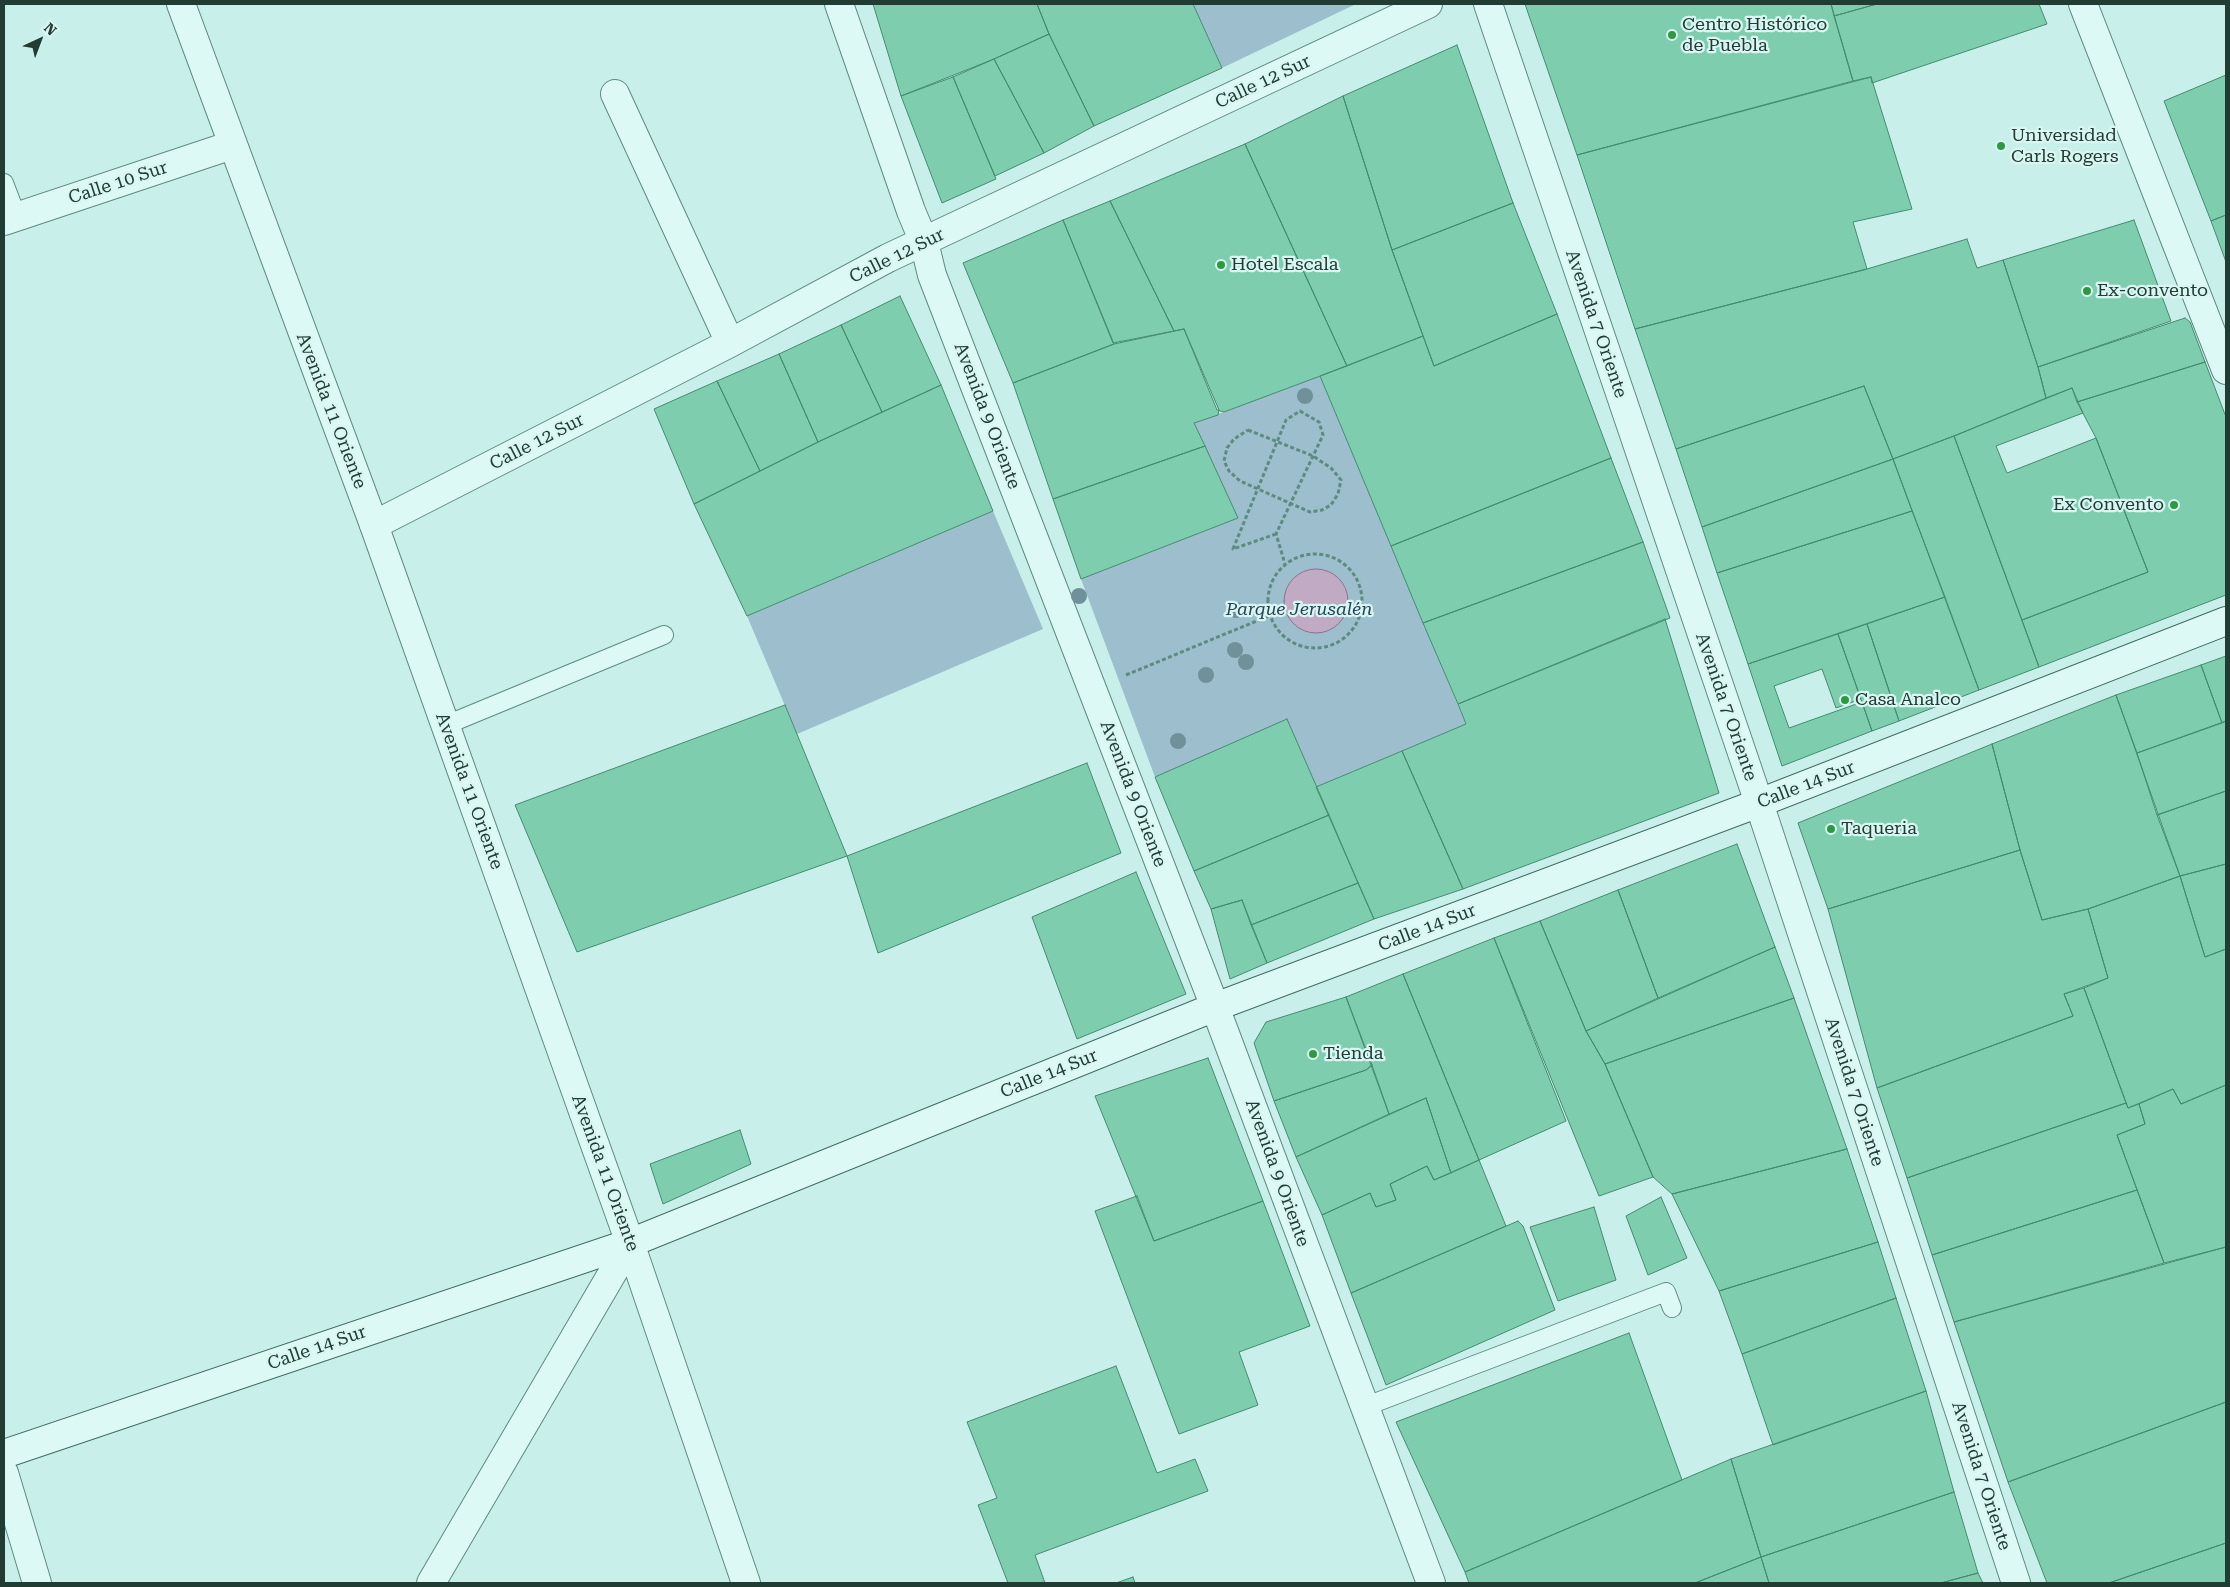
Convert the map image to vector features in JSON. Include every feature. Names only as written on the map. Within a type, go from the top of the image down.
[{"type":"street","name":"Avenida 11 Oriente","points":[[181,4],[374,525],[446,726],[630,1243],[746,1583]]},
{"type":"street","name":"Avenida 9 Oriente","points":[[839,4],[911,211],[924,242],[932,275],[1215,1007],[1430,1583]]},
{"type":"street","name":"Calle 12 Sur","points":[[374,525],[730,342],[888,258],[1428,4]]},
{"type":"street","name":"Avenida 7 Oriente","points":[[1488,4],[1759,804],[2016,1583]]},
{"type":"street","points":[[2083,4],[2226,370]]},
{"type":"street","points":[[615,94],[730,342]]},
{"type":"street","name":"Calle 10 Sur","points":[[10,219],[232,145]]},
{"type":"street","name":"Calle 14 Sur","points":[[4,1454],[630,1243],[1215,1007],[1759,804],[2226,621]]},
{"type":"street","points":[[431,1583],[630,1243]]},
{"type":"street","points":[[4,1473],[37,1583]]},
{"type":"lane","points":[[4,183],[10,219]]},
{"type":"lane","points":[[446,726],[664,635]]},
{"type":"lane","points":[[1364,1407],[1666,1292],[1672,1308]]},
{"type":"path","points":[[1276,534],[1233,548],[1286,420],[1300,411],[1319,422],[1323,435],[1276,534],[1285,564]]},
{"type":"path","points":[[1248,430],[1277,442],[1313,456],[1331,468],[1341,480],[1338,494],[1331,505],[1322,510],[1310,512],[1290,504],[1240,481],[1229,471],[1224,461],[1227,448],[1234,439],[1248,430]]},
{"type":"path","points":[[1315,554],[1330,557],[1343,564],[1354,575],[1360,588],[1361,603],[1359,617],[1352,630],[1341,640],[1327,646],[1312,648],[1298,645],[1284,636],[1274,623],[1268,608],[1269,592],[1274,577],[1285,564],[1299,557],[1315,554]]},
{"type":"path","points":[[1118,678],[1271,615]]},
{"type":"green space","points":[[1193,4],[1356,4],[1222,68]]},
{"type":"green space","name":"Parque Jerusalén","points":[[1320,376],[1466,724],[1316,787],[1286,720],[1155,777],[1081,579],[1238,518],[1194,423]]},
{"type":"green space","points":[[993,511],[1043,629],[797,734],[747,616]]},
{"type":"shaded area","points":[[1310,569],[1322,569],[1339,578],[1346,589],[1348,601],[1346,613],[1339,624],[1322,633],[1310,633],[1298,628],[1289,619],[1284,607],[1284,595],[1289,583],[1298,574]]},
{"type":"building","points":[[873,4],[1037,4],[1049,34],[994,59],[901,96]]},
{"type":"building","points":[[1037,4],[1193,4],[1222,68],[1094,126],[1049,34]]},
{"type":"building","points":[[1525,4],[1831,4],[1853,81],[1577,155]]},
{"type":"building","points":[[1831,4],[1877,4],[1834,16]]},
{"type":"building","points":[[1877,4],[2039,4],[2047,24],[1872,83],[1871,77],[1853,81],[1834,16]]},
{"type":"building","points":[[1049,34],[1094,126],[1044,153],[994,59]]},
{"type":"building","points":[[1457,45],[1513,203],[1392,250],[1343,96]]},
{"type":"building","points":[[994,59],[1044,153],[995,176],[953,77]]},
{"type":"building","points":[[2226,75],[2226,215],[2211,221],[2164,101]]},
{"type":"building","points":[[953,77],[996,179],[942,203],[901,96]]},
{"type":"building","points":[[1871,77],[1912,209],[1853,222],[1867,269],[1635,329],[1577,155]]},
{"type":"building","points":[[1343,96],[1392,250],[1423,336],[1347,366],[1245,144]]},
{"type":"building","name":"Hotel Escala","points":[[1245,144],[1347,366],[1224,412],[1217,410],[1184,329],[1174,331],[1110,201]]},
{"type":"building","points":[[1110,201],[1174,331],[1113,343],[1063,220]]},
{"type":"building","points":[[1513,203],[1557,314],[1434,366],[1392,250]]},
{"type":"building","points":[[2226,215],[2226,262],[2211,221]]},
{"type":"building","points":[[1063,220],[1114,344],[1013,383],[963,263]]},
{"type":"building","name":"Ex-convento","points":[[2134,220],[2171,321],[2038,367],[2003,260]]},
{"type":"building","points":[[1967,239],[1977,268],[2003,260],[2038,367],[2046,398],[1893,459],[1864,386],[1676,449],[1635,329],[1867,269]]},
{"type":"building","points":[[900,296],[941,385],[882,412],[841,325]]},
{"type":"building","points":[[1557,314],[1611,458],[1391,546],[1320,376],[1423,336],[1434,366]]},
{"type":"building","points":[[2185,318],[2190,322],[2205,362],[2077,402],[2072,388],[2046,398],[2038,367]]},
{"type":"building","points":[[841,325],[882,412],[818,442],[779,354]]},
{"type":"building","points":[[1184,329],[1219,410],[1218,415],[1194,423],[1205,446],[1053,499],[1013,383],[1114,344]]},
{"type":"building","points":[[779,354],[818,442],[760,471],[717,381]]},
{"type":"building","name":"Ex Convento","points":[[2205,362],[2226,417],[2226,595],[2039,667],[2022,620],[2148,572],[2096,438],[2077,402]]},
{"type":"building","points":[[717,381],[760,471],[694,504],[654,409]]},
{"type":"building","points":[[941,385],[993,511],[747,616],[694,504],[818,442]]},
{"type":"building","points":[[1864,386],[1893,459],[1702,527],[1676,449]]},
{"type":"building","points":[[2072,388],[2083,413],[1996,446],[2007,473],[2096,438],[2148,572],[2022,620],[1954,436]]},
{"type":"building","points":[[1954,436],[2039,667],[1979,690],[1893,459]]},
{"type":"building","points":[[1205,446],[1238,518],[1081,579],[1053,499]]},
{"type":"building","points":[[1611,458],[1643,542],[1423,623],[1391,546]]},
{"type":"building","points":[[1893,459],[1912,511],[1717,573],[1702,527]]},
{"type":"building","points":[[1912,511],[1945,597],[1748,664],[1717,573]]},
{"type":"building","points":[[1643,542],[1670,618],[1458,704],[1423,623]]},
{"type":"building","points":[[1945,597],[1979,690],[1899,721],[1867,624]]},
{"type":"building","points":[[1665,619],[1719,793],[1463,889],[1402,751],[1466,724],[1458,704]]},
{"type":"building","points":[[1867,624],[1899,721],[1872,731],[1838,634]]},
{"type":"building","name":"Casa Analco","points":[[1838,634],[1861,699],[1836,708],[1822,669],[1774,686],[1789,728],[1862,702],[1872,731],[1782,766],[1748,664]]},
{"type":"building","points":[[2226,656],[2226,721],[2222,723],[2201,665]]},
{"type":"building","points":[[2201,665],[2222,723],[2137,753],[2116,695]]},
{"type":"building","points":[[2116,695],[2180,876],[2088,909],[2042,920],[2020,850],[1992,744]]},
{"type":"building","points":[[785,705],[847,856],[577,952],[515,805]]},
{"type":"building","points":[[1287,719],[1329,815],[1194,871],[1155,777]]},
{"type":"building","points":[[2226,721],[2226,791],[2157,815],[2137,753]]},
{"type":"building","points":[[1992,744],[2020,850],[1828,909],[1798,823]]},
{"type":"building","points":[[1402,751],[1463,889],[1374,919],[1316,787]]},
{"type":"building","points":[[1087,763],[1121,853],[878,953],[847,856]]},
{"type":"building","points":[[2226,791],[2226,864],[2180,876],[2157,815]]},
{"type":"building","points":[[1329,815],[1358,883],[1251,925],[1242,900],[1211,909],[1194,871]]},
{"type":"building","points":[[1737,844],[1775,947],[1658,998],[1618,890]]},
{"type":"building","points":[[2020,850],[2042,920],[2088,909],[2108,978],[2064,994],[2073,1016],[1877,1088],[1828,909]]},
{"type":"building","points":[[2226,864],[2226,949],[2205,957],[2180,876]]},
{"type":"building","points":[[1136,872],[1186,994],[1077,1039],[1032,917]]},
{"type":"building","points":[[2180,876],[2205,957],[2226,949],[2226,1085],[2181,1104],[2173,1089],[2128,1108],[2084,988],[2108,978],[2088,909]]},
{"type":"building","points":[[1358,883],[1374,919],[1267,963],[1251,925]]},
{"type":"building","points":[[1618,890],[1658,998],[1586,1031],[1540,921]]},
{"type":"building","points":[[1242,900],[1267,963],[1230,979],[1211,909]]},
{"type":"building","points":[[1540,921],[1586,1031],[1605,1064],[1653,1177],[1599,1196],[1494,938]]},
{"type":"building","points":[[1494,938],[1566,1121],[1479,1160],[1403,974]]},
{"type":"building","points":[[1775,947],[1794,998],[1605,1064],[1586,1031]]},
{"type":"building","points":[[1403,974],[1479,1160],[1451,1173],[1426,1098],[1389,1114],[1346,997]]},
{"type":"building","points":[[2084,988],[2126,1103],[1907,1178],[1877,1088],[2073,1016],[2064,994]]},
{"type":"building","name":"Tienda","points":[[1346,997],[1372,1065],[1366,1070],[1274,1101],[1254,1043],[1266,1022]]},
{"type":"building","points":[[1794,998],[1847,1149],[1672,1194],[1653,1177],[1605,1064]]},
{"type":"building","points":[[1208,1058],[1263,1201],[1154,1241],[1095,1096]]},
{"type":"building","points":[[1372,1065],[1389,1114],[1296,1157],[1274,1101],[1366,1070]]},
{"type":"building","points":[[2226,1085],[2226,1247],[2164,1263],[2117,1135],[2145,1124],[2139,1104],[2173,1089],[2181,1104]]},
{"type":"building","points":[[1426,1098],[1451,1173],[1434,1180],[1427,1166],[1390,1184],[1396,1200],[1376,1207],[1370,1193],[1322,1215],[1296,1157]]},
{"type":"building","points":[[2126,1103],[2128,1108],[2139,1104],[2145,1124],[2117,1135],[2137,1190],[1932,1255],[1907,1178]]},
{"type":"building","points":[[740,1130],[751,1164],[663,1204],[650,1164]]},
{"type":"building","points":[[1847,1149],[1878,1242],[1719,1291],[1672,1194]]},
{"type":"building","points":[[1479,1160],[1506,1226],[1351,1293],[1322,1215],[1370,1193],[1376,1207],[1396,1200],[1390,1184],[1427,1166],[1434,1180]]},
{"type":"building","points":[[2137,1190],[2164,1263],[1954,1322],[1932,1255]]},
{"type":"building","points":[[1137,1196],[1154,1241],[1263,1201],[1310,1326],[1239,1352],[1258,1405],[1179,1434],[1095,1211]]},
{"type":"building","points":[[1661,1197],[1687,1258],[1648,1275],[1626,1216]]},
{"type":"building","points":[[1594,1207],[1616,1280],[1558,1301],[1530,1227]]},
{"type":"building","points":[[1518,1221],[1523,1226],[1555,1310],[1386,1385],[1351,1293]]},
{"type":"building","points":[[1878,1242],[1896,1298],[1742,1354],[1719,1291]]},
{"type":"building","points":[[2226,1247],[2226,1402],[2008,1482],[1954,1322]]},
{"type":"building","points":[[1896,1298],[1926,1391],[1773,1445],[1742,1354]]},
{"type":"building","points":[[1629,1333],[1682,1480],[1465,1572],[1396,1422]]},
{"type":"building","points":[[1116,1366],[1157,1473],[1195,1459],[1208,1491],[1035,1555],[1045,1583],[1008,1583],[978,1505],[997,1498],[967,1422]]},
{"type":"building","points":[[1926,1391],[1954,1492],[1761,1557],[1731,1459]]},
{"type":"building","points":[[2226,1402],[2226,1543],[2109,1583],[2047,1583],[2008,1482]]},
{"type":"building","points":[[1731,1459],[1761,1557],[1695,1583],[1469,1583],[1465,1572]]},
{"type":"building","points":[[1954,1492],[1978,1573],[1941,1583],[1769,1583],[1761,1557]]},
{"type":"building","points":[[2226,1543],[2226,1583],[2109,1583]]},
{"type":"building","points":[[1761,1557],[1769,1583],[1695,1583]]},
{"type":"building","points":[[1978,1573],[1983,1583],[1941,1583]]},
{"type":"building","points":[[1133,1577],[1135,1583],[1116,1583]]},
{"type":"place","name":"Centro Histórico de Puebla","points":[[1672,35]]},
{"type":"place","name":"Universidad Carls Rogers","points":[[2001,146]]},
{"type":"place","name":"Hotel Escala","points":[[1221,265]]},
{"type":"place","name":"Ex-convento","points":[[2087,291]]},
{"type":"place","name":"Ex Convento","points":[[2174,505]]},
{"type":"place","name":"Casa Analco","points":[[1845,700]]},
{"type":"place","name":"Taqueria","points":[[1831,829]]},
{"type":"place","name":"Tienda","points":[[1313,1054]]}]
